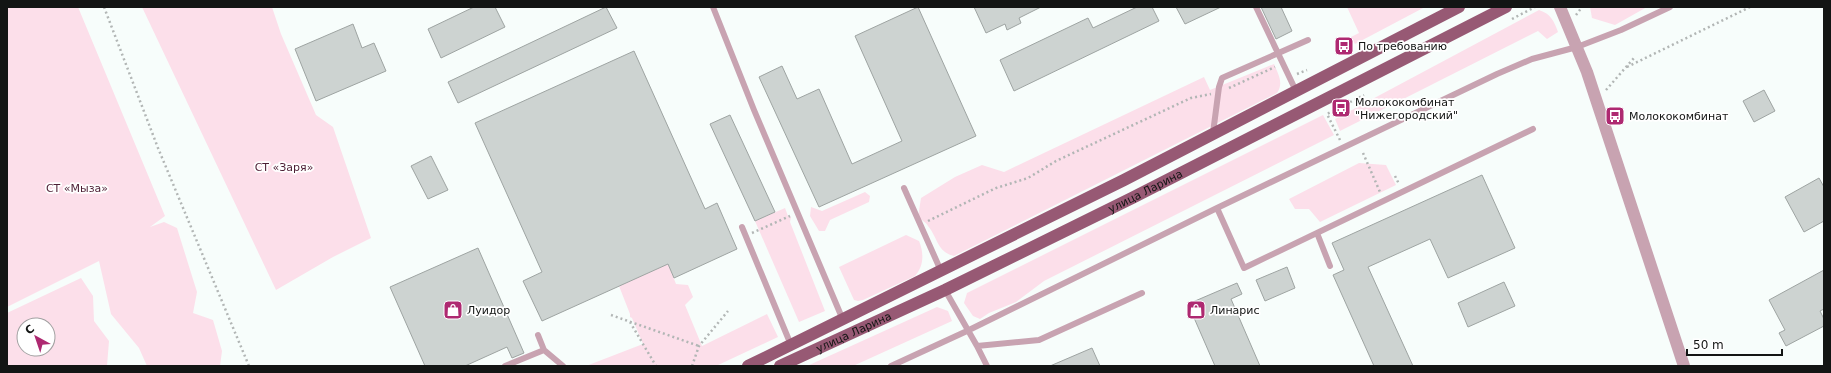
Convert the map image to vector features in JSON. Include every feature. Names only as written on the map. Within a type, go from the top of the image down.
[{"type":"main road","name":"улица Ларина","points":[[748,366],[941,271],[1459,7]]},
{"type":"main road","name":"улица Ларина","points":[[780,366],[945,290],[1132,198],[1506,7]]},
{"type":"street","points":[[1560,7],[1577,47],[1639,226],[1684,366]]},
{"type":"lane","points":[[713,7],[843,320]]},
{"type":"lane","points":[[1256,7],[1296,91]]},
{"type":"lane","points":[[891,366],[967,331],[1217,208],[1511,68],[1532,59],[1577,47],[1621,30],[1670,7]]},
{"type":"lane","points":[[1212,134],[1222,78],[1308,40]]},
{"type":"lane","points":[[1217,208],[1244,268],[1533,129]]},
{"type":"lane","points":[[904,188],[941,271]]},
{"type":"lane","points":[[742,227],[791,345]]},
{"type":"lane","points":[[1316,233],[1330,266]]},
{"type":"lane","points":[[945,290],[987,366]]},
{"type":"lane","points":[[977,346],[1039,340],[1142,293]]},
{"type":"lane","points":[[538,335],[544,350],[563,366]]},
{"type":"lane","points":[[505,366],[544,350]]},
{"type":"path","points":[[104,7],[158,148],[249,366]]},
{"type":"path","points":[[1627,67],[1750,7]]},
{"type":"path","points":[[1601,95],[1634,58]]},
{"type":"path","points":[[920,224],[996,188],[1028,178],[1056,161],[1191,98],[1219,92],[1283,63]]},
{"type":"path","points":[[1332,123],[1340,140]]},
{"type":"path","points":[[1363,153],[1380,192]]},
{"type":"path","points":[[746,236],[798,212]]},
{"type":"path","points":[[692,366],[699,346],[728,311]]},
{"type":"path","points":[[611,315],[699,346]]},
{"type":"path","points":[[630,322],[656,366]]},
{"type":"green space","name":"СТ «Мыза»","points":[[7,7],[78,7],[165,216],[150,227],[164,222],[177,228],[197,292],[193,313],[213,320],[222,351],[220,366],[147,366],[139,348],[111,314],[99,261],[7,307]]},
{"type":"green space","name":"СТ «Заря»","points":[[142,7],[272,7],[281,34],[316,115],[333,127],[371,238],[333,257],[276,290]]},
{"type":"green space","points":[[1347,7],[1425,7],[1355,44],[1351,37],[1359,33]]},
{"type":"green space","points":[[1590,7],[1647,7],[1615,25],[1592,18]]},
{"type":"green space","points":[[1539,10],[1552,18],[1558,32],[1547,39],[1538,31],[1340,131],[1335,119]]},
{"type":"green space","points":[[1274,64],[1279,75],[1280,82],[1277,93],[954,256],[948,254],[941,248],[925,222],[918,217],[921,198],[955,177],[982,165],[1004,172],[1204,77],[1210,90]]},
{"type":"green space","points":[[1323,115],[1334,135],[1044,281],[1016,302],[989,313],[980,319],[973,316],[964,303],[967,293]]},
{"type":"green space","points":[[1359,163],[1386,165],[1396,185],[1320,222],[1309,209],[1295,209],[1289,199]]},
{"type":"green space","points":[[865,192],[870,196],[869,202],[830,220],[825,231],[819,231],[810,216],[811,207],[822,211]]},
{"type":"green space","points":[[785,208],[788,216],[791,217],[790,222],[825,311],[799,322],[755,221]]},
{"type":"green space","points":[[906,235],[919,241],[922,250],[922,264],[915,276],[863,300],[854,300],[839,267]]},
{"type":"green space","points":[[668,264],[676,284],[688,285],[693,297],[685,305],[702,346],[767,314],[778,337],[716,366],[586,366],[643,344],[632,318],[630,317],[619,286]]},
{"type":"green space","points":[[81,278],[93,296],[94,321],[109,341],[107,366],[7,366],[7,313]]},
{"type":"green space","points":[[937,307],[948,311],[952,321],[853,366],[807,366]]},
{"type":"building","points":[[474,7],[495,7],[505,27],[441,58],[428,29]]},
{"type":"building","points":[[606,7],[617,28],[458,103],[448,82]]},
{"type":"building","points":[[918,7],[976,136],[819,207],[759,77],[782,66],[797,99],[819,89],[852,164],[902,141],[855,36]]},
{"type":"building","points":[[974,7],[1041,7],[1019,18],[1021,23],[1007,30],[1005,24],[986,33]]},
{"type":"building","points":[[1137,7],[1152,7],[1159,21],[1014,91],[1000,60],[1088,18],[1093,28]]},
{"type":"building","points":[[1176,7],[1221,7],[1185,24]]},
{"type":"building","points":[[1261,7],[1281,7],[1292,31],[1276,39]]},
{"type":"building","points":[[353,24],[362,48],[374,43],[386,71],[316,101],[295,49]]},
{"type":"building","points":[[634,51],[705,209],[717,203],[737,249],[674,278],[668,264],[542,321],[523,281],[542,272],[475,123]]},
{"type":"building","points":[[1764,90],[1775,111],[1754,122],[1743,101]]},
{"type":"building","points":[[730,115],[775,212],[755,221],[710,124]]},
{"type":"building","points":[[431,156],[448,190],[428,199],[411,166]]},
{"type":"building","points":[[1482,175],[1515,248],[1448,278],[1430,239],[1368,267],[1413,366],[1374,366],[1333,275],[1344,270],[1332,243]]},
{"type":"building","points":[[1819,178],[1824,187],[1824,221],[1804,232],[1785,197]]},
{"type":"building","name":"Луидор","points":[[478,248],[524,353],[512,358],[507,347],[465,366],[425,366],[390,287]]},
{"type":"building","points":[[1287,267],[1295,288],[1265,301],[1256,280]]},
{"type":"building","points":[[1824,270],[1824,309],[1820,311],[1824,319],[1824,326],[1786,346],[1779,333],[1785,330],[1769,300]]},
{"type":"building","points":[[1504,282],[1515,306],[1468,327],[1458,303]]},
{"type":"building","points":[[1237,283],[1242,294],[1231,299],[1260,366],[1215,366],[1188,304]]},
{"type":"building","points":[[1092,348],[1100,366],[1050,366]]},
{"type":"place","name":"По требованию","points":[[1344,46]]},
{"type":"place","name":"Молококомбинат \"Нижегородский\"","points":[[1341,108]]},
{"type":"place","name":"Молококомбинат","points":[[1615,116]]},
{"type":"place","name":"Луидор","points":[[453,310]]},
{"type":"place","name":"Линарис","points":[[1196,310]]}]
